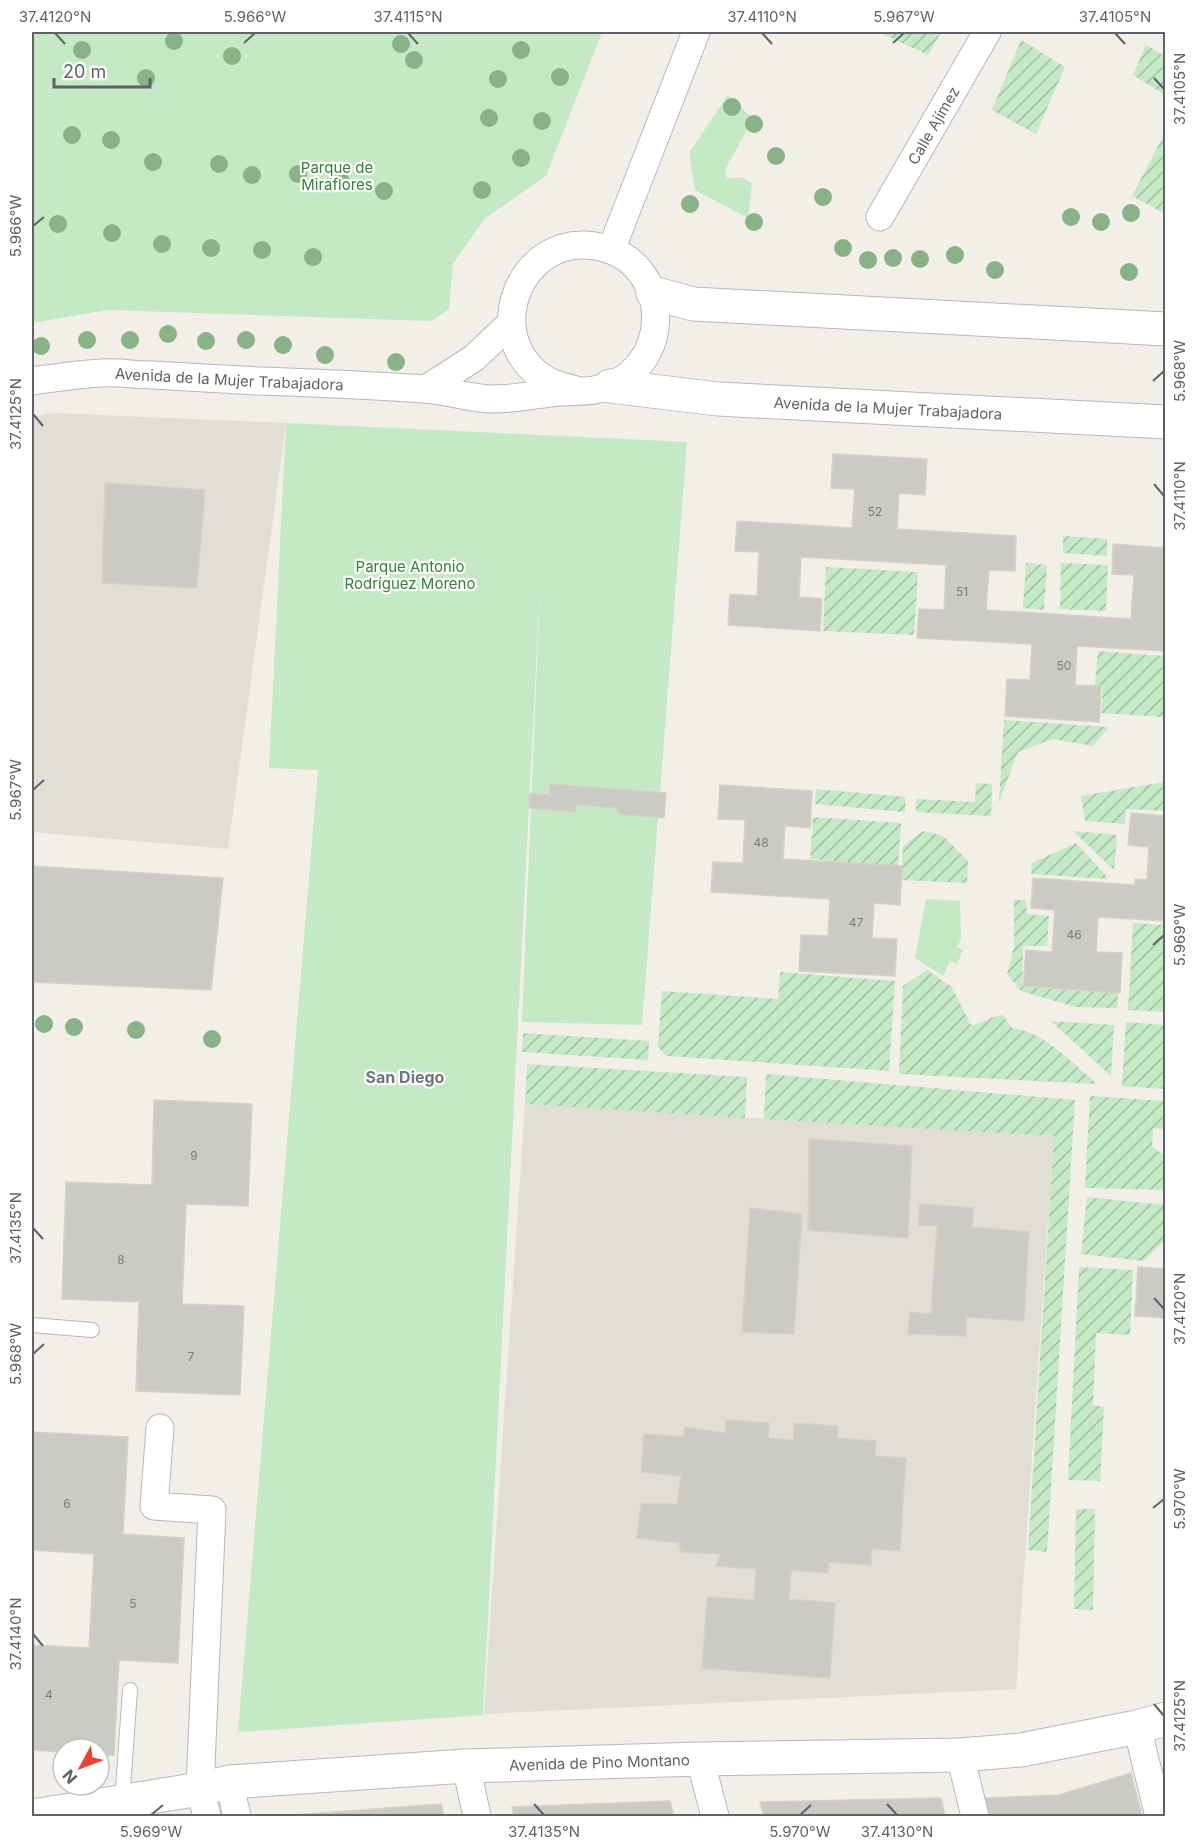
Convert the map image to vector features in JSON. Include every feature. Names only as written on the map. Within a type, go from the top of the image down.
[{"type":"street","points":[[611,250],[696,32]]},
{"type":"street","name":"Calle Ajímez","points":[[880,217],[987,32]]},
{"type":"street","points":[[578,245],[595,246],[625,257],[646,279],[652,293],[657,321],[650,349],[634,371],[610,386],[593,390],[576,390],[544,379],[521,355],[514,339],[511,323],[513,299],[518,288],[534,265],[547,254],[562,248],[578,245]]},
{"type":"street","points":[[652,293],[701,304],[1166,328]]},
{"type":"street","points":[[426,389],[474,358],[511,323]]},
{"type":"street","name":"Avenida de la Mujer Trabajadora","points":[[32,381],[102,373],[426,389],[493,399],[576,390]]},
{"type":"street","name":"Avenida de la Mujer Trabajadora","points":[[610,386],[718,399],[1166,422]]},
{"type":"street","points":[[160,1428],[154,1506],[212,1510],[212,1796],[237,1816]]},
{"type":"street","points":[[1151,1723],[1159,1816]]},
{"type":"street","name":"Avenida de Pino Montano","points":[[33,1816],[122,1802],[212,1796],[466,1766],[960,1755],[1021,1750],[1151,1723]]},
{"type":"street","points":[[960,1755],[975,1816]]},
{"type":"street","points":[[700,1759],[715,1816]]},
{"type":"street","points":[[466,1766],[477,1816]]},
{"type":"lane","points":[[32,1325],[92,1330]]},
{"type":"lane","points":[[122,1802],[130,1690]]},
{"type":"shaded area","points":[[54,413],[286,423],[228,849],[32,832],[32,417]]},
{"type":"shaded area","points":[[525,1104],[1054,1136],[1016,1689],[484,1714]]},
{"type":"green space","name":"Parque de Miraflores","points":[[32,32],[602,32],[546,176],[484,219],[453,264],[449,309],[431,321],[107,310],[32,323]]},
{"type":"green space","points":[[885,32],[941,32],[928,55],[883,34]]},
{"type":"green space","points":[[1021,40],[1065,67],[1036,134],[992,110]]},
{"type":"green space","points":[[1146,45],[1165,56],[1165,95],[1133,75]]},
{"type":"green space","points":[[728,95],[753,119],[725,170],[727,179],[742,177],[752,184],[748,218],[695,190],[689,153]]},
{"type":"green space","points":[[1165,133],[1166,205],[1162,212],[1132,196]]},
{"type":"green space","name":"Parque Antonio Rodríguez Moreno","points":[[286,423],[687,442],[642,1025],[522,1022],[541,567],[483,1715],[238,1732],[318,770],[269,768]]},
{"type":"green space","points":[[1063,536],[1107,539],[1107,556],[1063,553]]},
{"type":"green space","points":[[1026,563],[1047,565],[1044,610],[1023,608]]},
{"type":"green space","points":[[1061,563],[1108,565],[1106,611],[1060,609]]},
{"type":"green space","points":[[826,567],[918,572],[914,635],[823,631]]},
{"type":"green space","points":[[1098,651],[1165,656],[1165,717],[1101,713],[1103,686],[1095,685]]},
{"type":"green space","points":[[1004,720],[1109,727],[1093,746],[1053,739],[1018,752],[999,802]]},
{"type":"green space","points":[[1164,782],[1165,811],[1126,809],[1125,824],[1085,821],[1081,796]]},
{"type":"green space","points":[[976,783],[992,784],[991,816],[916,812],[916,799],[975,802]]},
{"type":"green space","points":[[816,789],[906,797],[905,812],[815,804]]},
{"type":"green space","points":[[813,817],[901,823],[898,866],[810,859]]},
{"type":"green space","points":[[923,831],[943,836],[968,861],[967,883],[901,880],[903,846]]},
{"type":"green space","points":[[1073,831],[1117,835],[1114,870]]},
{"type":"green space","points":[[1076,843],[1109,879],[1031,874],[1032,863]]},
{"type":"green space","points":[[926,899],[960,901],[961,939],[957,947],[963,950],[957,964],[950,961],[943,976],[915,958]]},
{"type":"green space","points":[[1014,900],[1026,900],[1027,914],[1049,916],[1047,946],[1023,946],[1022,987],[1118,993],[1117,1008],[1075,1007],[1021,991],[1007,974],[1014,947]]},
{"type":"green space","points":[[1133,923],[1165,925],[1165,1012],[1128,1010]]},
{"type":"green space","points":[[927,970],[952,987],[971,1025],[1003,1015],[1012,1028],[1023,1030],[1046,1042],[1097,1084],[899,1074],[903,986]]},
{"type":"green space","points":[[780,972],[895,981],[889,1071],[666,1056],[658,1047],[662,991],[778,999]]},
{"type":"green space","points":[[1051,1021],[1114,1025],[1111,1076]]},
{"type":"green space","points":[[1126,1022],[1165,1025],[1165,1089],[1122,1086]]},
{"type":"green space","points":[[523,1033],[649,1041],[648,1060],[522,1052]]},
{"type":"green space","points":[[527,1064],[747,1077],[745,1118],[525,1104]]},
{"type":"green space","points":[[766,1074],[1075,1100],[1047,1552],[1028,1550],[1054,1136],[764,1119]]},
{"type":"green space","points":[[1090,1096],[1165,1101],[1165,1129],[1153,1128],[1152,1147],[1165,1156],[1165,1190],[1085,1188]]},
{"type":"green space","points":[[1087,1197],[1165,1205],[1165,1240],[1143,1261],[1081,1254]]},
{"type":"green space","points":[[1079,1267],[1133,1270],[1130,1335],[1096,1333],[1093,1405],[1104,1407],[1100,1481],[1068,1480]]},
{"type":"green space","points":[[1076,1509],[1095,1509],[1093,1610],[1074,1609]]},
{"type":"building","points":[[833,454],[927,459],[925,495],[899,493],[897,529],[1016,536],[1015,571],[989,570],[986,610],[1131,619],[1134,575],[1112,574],[1113,544],[1166,548],[1166,651],[1077,646],[1075,685],[1101,686],[1099,722],[1005,716],[1007,679],[1030,680],[1032,644],[917,638],[919,609],[944,610],[946,565],[801,557],[799,597],[822,599],[820,631],[728,625],[730,594],[757,596],[759,552],[735,551],[737,521],[852,528],[855,489],[831,488]]},
{"type":"building","points":[[105,483],[205,490],[197,588],[102,583]]},
{"type":"building","points":[[550,784],[666,793],[664,818],[619,814],[618,808],[576,805],[575,812],[529,808],[530,793],[549,795]]},
{"type":"building","points":[[720,785],[812,791],[810,828],[785,826],[783,859],[902,866],[900,905],[874,903],[872,938],[897,939],[895,976],[799,971],[801,935],[828,936],[830,899],[711,892],[713,862],[743,863],[745,820],[718,819]]},
{"type":"building","points":[[1131,813],[1166,816],[1166,921],[1098,917],[1096,952],[1122,953],[1120,993],[1023,986],[1026,950],[1052,952],[1055,910],[1031,908],[1033,878],[1135,885],[1135,879],[1147,880],[1149,847],[1128,845]]},
{"type":"building","points":[[32,866],[223,878],[211,990],[32,982]]},
{"type":"building","points":[[154,1100],[252,1104],[248,1206],[186,1204],[182,1304],[244,1306],[240,1395],[136,1391],[139,1302],[62,1299],[66,1182],[152,1185]]},
{"type":"building","points":[[809,1139],[912,1146],[908,1238],[808,1230]]},
{"type":"building","points":[[920,1204],[974,1208],[972,1227],[1029,1232],[1024,1321],[966,1317],[966,1336],[908,1334],[910,1312],[931,1314],[937,1225],[918,1226]]},
{"type":"building","points":[[750,1208],[802,1214],[794,1334],[742,1332]]},
{"type":"building","points":[[1138,1267],[1166,1269],[1166,1318],[1135,1316]]},
{"type":"building","points":[[726,1420],[769,1423],[768,1438],[793,1440],[794,1423],[838,1426],[837,1438],[876,1441],[875,1456],[906,1458],[900,1551],[872,1549],[871,1565],[829,1562],[828,1573],[791,1570],[789,1599],[835,1603],[830,1678],[702,1668],[707,1597],[754,1600],[756,1569],[716,1566],[720,1554],[681,1552],[679,1543],[637,1538],[641,1504],[677,1504],[681,1476],[641,1472],[644,1434],[684,1437],[685,1427],[726,1433]]},
{"type":"building","points":[[32,1432],[128,1437],[123,1534],[184,1538],[178,1663],[119,1660],[114,1755],[111,1755],[111,1737],[51,1737],[51,1751],[32,1750],[32,1645],[89,1648],[94,1554],[32,1550]]},
{"type":"building","points":[[1131,1773],[1142,1816],[989,1816],[984,1798],[1059,1795]]},
{"type":"building","points":[[941,1798],[945,1816],[764,1816],[760,1802]]},
{"type":"building","points":[[670,1801],[674,1816],[514,1816],[512,1807]]},
{"type":"building","points":[[441,1804],[444,1816],[280,1816]]},
{"type":"district","name":"San Diego","points":[[405,1077]]}]
